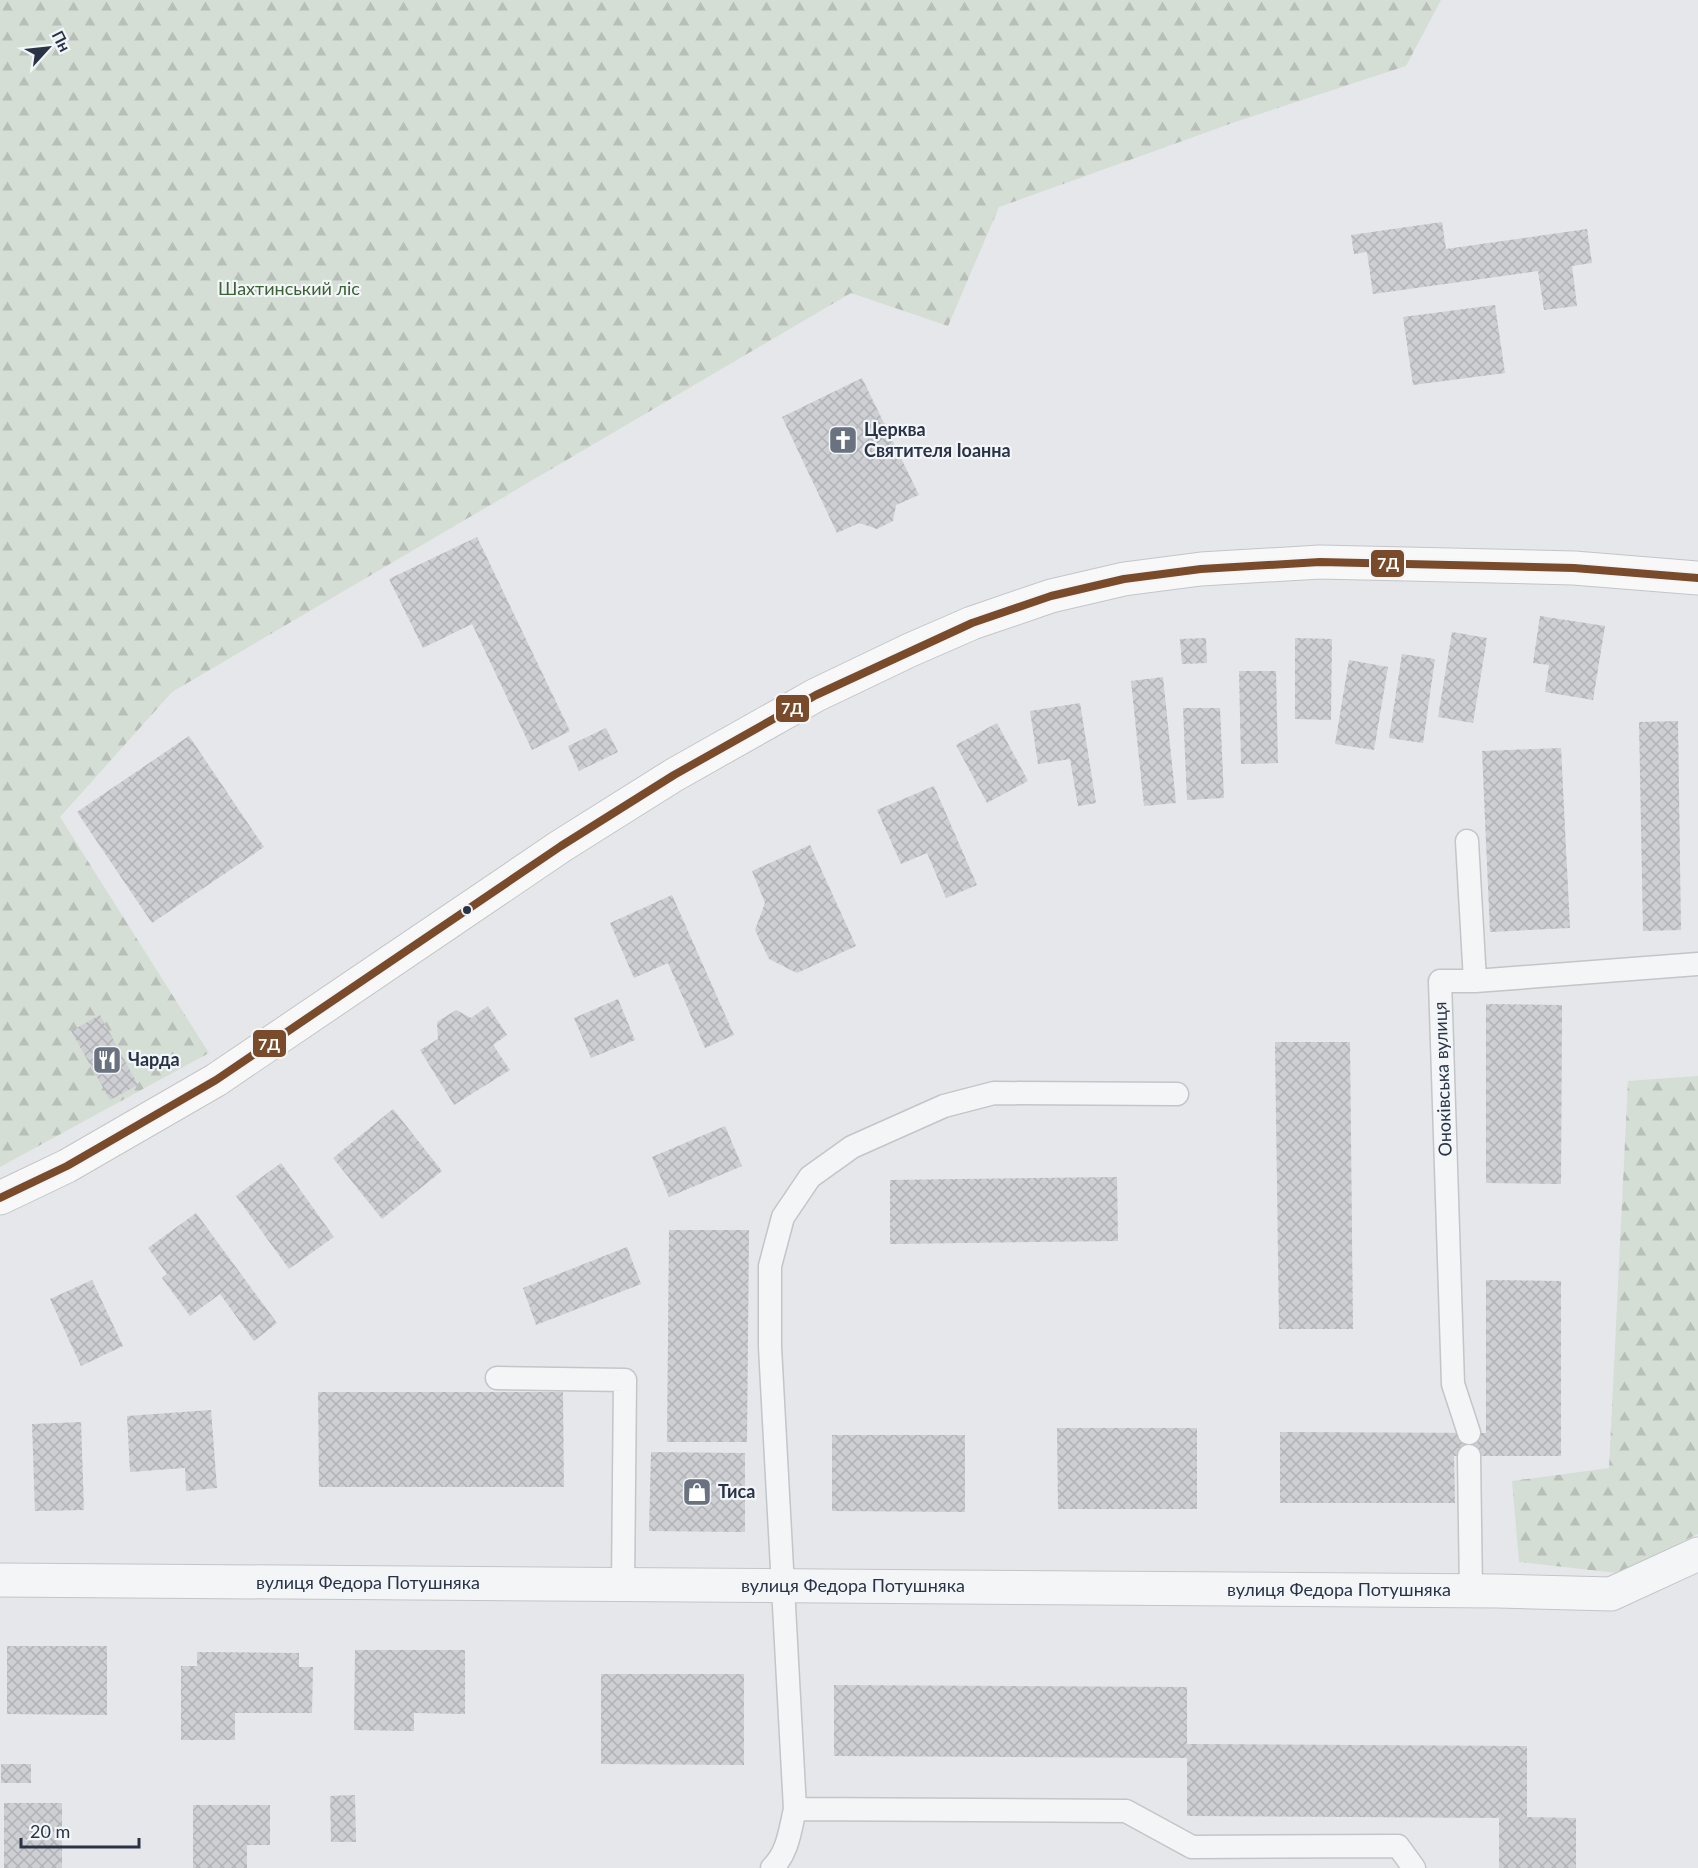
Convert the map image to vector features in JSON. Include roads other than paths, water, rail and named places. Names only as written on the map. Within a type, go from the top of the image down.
[{"type":"street","points":[[0,1198],[67,1166],[216,1080],[561,846],[675,775],[816,695],[972,623],[1052,596],[1124,579],[1201,569],[1320,562],[1574,568],[1698,578]]},
{"type":"street","name":"вулиця Федора Потушняка","points":[[0,1580],[1611,1594],[1698,1554]]},
{"type":"lane","points":[[1467,842],[1475,981]]},
{"type":"lane","name":"Оноківська вулиця","points":[[1469,1432],[1453,1384],[1440,981],[1475,981],[1698,964]]},
{"type":"lane","points":[[772,1868],[780,1860],[787,1845],[795,1809],[770,1347],[770,1266],[783,1217],[810,1177],[852,1147],[944,1106],[994,1093],[1177,1094]]},
{"type":"lane","points":[[497,1378],[625,1380],[623,1585]]},
{"type":"lane","points":[[1469,1456],[1471,1591]]},
{"type":"lane","points":[[795,1809],[1126,1811],[1192,1847],[1398,1846],[1414,1868]]},
{"type":"place","name":"Церква Святителя Іоанна","points":[[843,440]]},
{"type":"place","name":"Чарда","points":[[107,1060]]},
{"type":"place","name":"Тиса","points":[[697,1492]]},
{"type":"park label","name":"Шахтинський ліс","points":[[289,289]]}]
